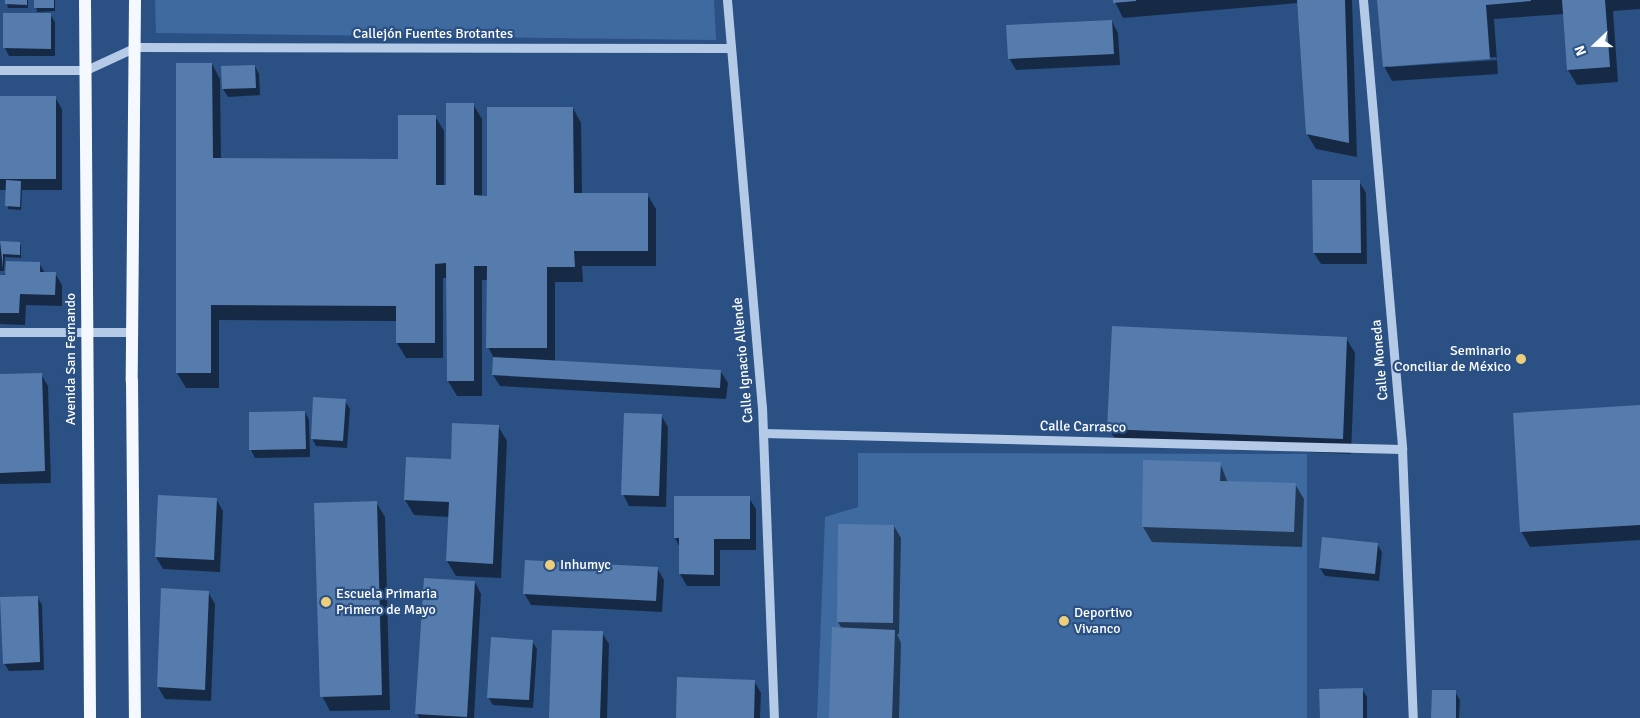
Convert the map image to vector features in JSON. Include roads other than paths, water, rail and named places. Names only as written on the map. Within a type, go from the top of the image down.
[{"type":"main road","name":"Avenida San Fernando","points":[[85,0],[85,332],[90,718]]},
{"type":"main road","points":[[135,0],[133,332],[135,718]]},
{"type":"street","name":"Calle Ignacio Allende","points":[[727,0],[763,433],[774,718]]},
{"type":"street","name":"Calle Moneda","points":[[1363,0],[1402,449],[1413,718]]},
{"type":"street","points":[[0,70],[86,70],[136,47]]},
{"type":"street","name":"Callejón Fuentes Brotantes","points":[[136,47],[730,48]]},
{"type":"street","points":[[0,332],[133,332]]},
{"type":"street","name":"Calle Carrasco","points":[[763,433],[1402,449]]},
{"type":"place","name":"Seminario Conciliar de México","points":[[1521,359]]},
{"type":"place","name":"Inhumyc","points":[[550,565]]},
{"type":"place","name":"Escuela Primaria Primero de Mayo","points":[[326,602]]},
{"type":"place","name":"Deportivo Vivanco","points":[[1064,621]]}]
